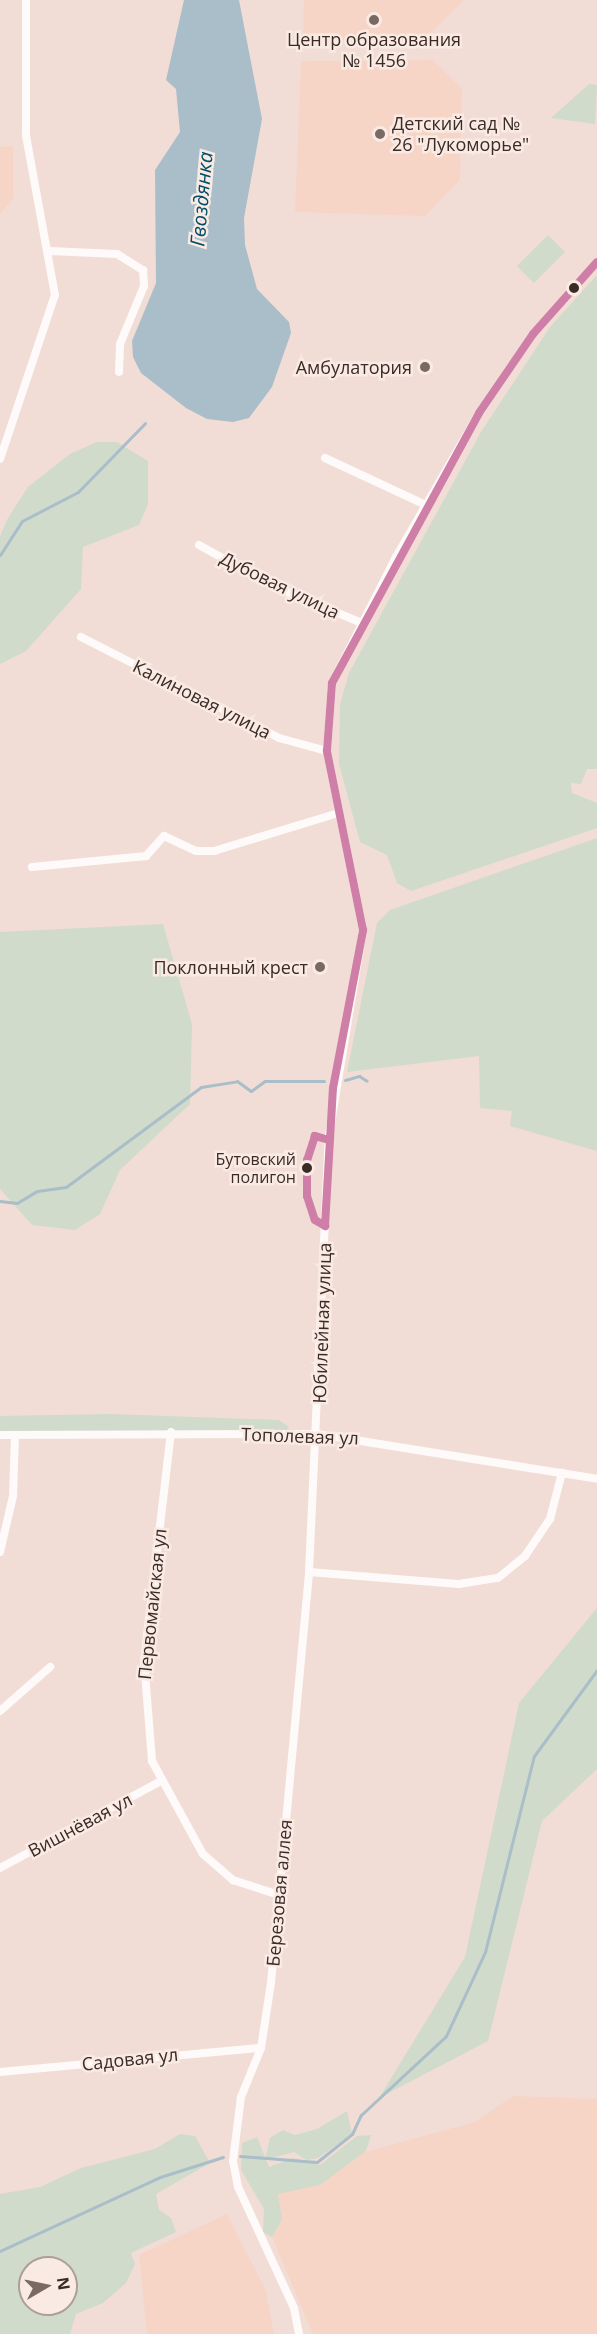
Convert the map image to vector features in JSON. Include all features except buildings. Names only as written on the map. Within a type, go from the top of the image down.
[{"type":"street","points":[[0,459],[55,295],[26,135],[26,0]]},
{"type":"street","points":[[48,251],[117,254],[143,270],[144,285],[120,344],[119,372]]},
{"type":"street","points":[[32,867],[146,856],[164,836],[196,851],[214,851],[338,813],[327,751],[332,683],[426,505],[533,334],[597,262]]},
{"type":"street","points":[[325,458],[426,505]]},
{"type":"street","name":"Дубовая улица","points":[[199,545],[271,585],[362,623]]},
{"type":"street","name":"Калиновая улица","points":[[81,637],[279,738],[327,751]]},
{"type":"street","name":"Юбилейная улица","points":[[317,1434],[329,1137],[362,921],[338,813]]},
{"type":"street","name":"Тополевая ул","points":[[0,1435],[171,1432],[317,1434],[597,1479]]},
{"type":"street","name":"Первомайская ул","points":[[171,1432],[144,1660],[144,1715],[161,1781],[217,1869],[279,1895]]},
{"type":"street","name":"Березовая аллея","points":[[299,2334],[294,2308],[238,2187],[233,2161],[241,2097],[261,2048],[279,1895],[309,1572],[317,1434]]},
{"type":"street","points":[[0,1552],[13,1496],[15,1436]]},
{"type":"street","points":[[309,1572],[459,1584],[498,1578],[525,1556],[550,1519],[562,1473]]},
{"type":"street","points":[[0,1711],[50,1667]]},
{"type":"street","name":"Вишнёвая ул","points":[[0,1868],[161,1781]]},
{"type":"street","name":"Садовая ул","points":[[0,2072],[261,2048]]},
{"type":"shaded area","name":"Центр образования № 1456","points":[[304,0],[464,0],[421,42],[303,39]]},
{"type":"shaded area","name":"Детский сад № 26 \"Лукоморье\"","points":[[433,60],[462,89],[460,180],[425,216],[295,212],[301,61]]},
{"type":"shaded area","points":[[13,146],[13,199],[0,214],[0,147]]},
{"type":"shaded area","points":[[513,2096],[597,2099],[597,2334],[313,2334],[272,2237],[282,2220],[278,2194],[345,2167],[354,2155],[475,2122]]},
{"type":"shaded area","points":[[227,2214],[266,2291],[274,2334],[147,2334],[139,2255]]},
{"type":"green space","points":[[589,84],[597,85],[595,124],[551,118]]},
{"type":"green space","points":[[548,235],[565,252],[534,283],[517,266]]},
{"type":"green space","points":[[597,275],[597,769],[587,769],[581,784],[571,783],[572,793],[597,803],[597,828],[411,891],[397,883],[387,855],[360,842],[339,764],[340,704],[349,673],[481,432],[550,327]]},
{"type":"green space","points":[[97,442],[117,442],[148,461],[148,504],[139,525],[83,547],[81,589],[26,651],[0,664],[0,536],[8,518],[28,487],[70,454]]},
{"type":"green space","points":[[597,838],[597,1151],[510,1126],[512,1111],[480,1108],[479,1056],[347,1072],[377,923],[390,910]]},
{"type":"green space","points":[[163,924],[192,1024],[190,1104],[120,1170],[100,1214],[75,1230],[32,1225],[0,1189],[0,932]]},
{"type":"green space","points":[[111,1414],[279,1420],[289,1427],[283,1434],[0,1435],[0,1416]]},
{"type":"green space","points":[[597,1608],[597,1769],[542,1821],[488,2041],[379,2098],[465,1957],[519,1703]]},
{"type":"green space","points":[[347,2111],[352,2134],[318,2158],[306,2160],[294,2152],[265,2160],[270,2138],[283,2130],[295,2135],[317,2129]]},
{"type":"green space","points":[[180,2134],[195,2136],[210,2163],[156,2194],[159,2210],[171,2218],[176,2232],[131,2253],[135,2264],[126,2283],[103,2303],[78,2313],[78,2256],[18,2256],[18,2316],[75,2316],[70,2334],[0,2334],[0,2194],[40,2187],[81,2168],[155,2149]]},
{"type":"green space","points":[[371,2135],[366,2151],[320,2185],[278,2194],[282,2220],[272,2237],[263,2232],[264,2209],[241,2170],[242,2143],[257,2137],[269,2167],[293,2158],[320,2165],[357,2136]]},
{"type":"water","points":[[184,0],[239,0],[262,119],[244,218],[245,245],[257,289],[289,322],[291,333],[272,387],[249,418],[233,422],[207,419],[186,408],[141,373],[133,357],[132,341],[156,283],[155,170],[180,132],[176,89],[166,80]]},
{"type":"waterway","name":"Гвоздянка","points":[[0,555],[22,521],[78,492],[145,423]]},
{"type":"waterway","points":[[345,1080],[359,1076],[367,1081]]},
{"type":"waterway","points":[[0,1201],[17,1203],[37,1191],[66,1187],[201,1087],[237,1081],[251,1091],[265,1081],[324,1081]]},
{"type":"waterway","points":[[240,2156],[317,2162],[352,2134],[361,2115],[446,2036],[485,1952],[534,1756],[597,1670]]},
{"type":"waterway","points":[[0,2251],[160,2177],[223,2157]]},
{"type":"transit line","points":[[329,1140],[315,1136],[307,1160],[307,1196],[315,1220],[325,1226],[333,1088],[363,930],[327,751],[332,683],[479,413],[533,334],[597,262]]},
{"type":"place","name":"Центр образования № 1456","points":[[374,20]]},
{"type":"place","name":"Детский сад № 26 \"Лукоморье\"","points":[[380,134]]},
{"type":"place","name":"Амбулатория","points":[[425,367]]},
{"type":"place","name":"Поклонный крест","points":[[320,967]]},
{"type":"place","name":"Бутовский полигон","points":[[307,1168]]}]
